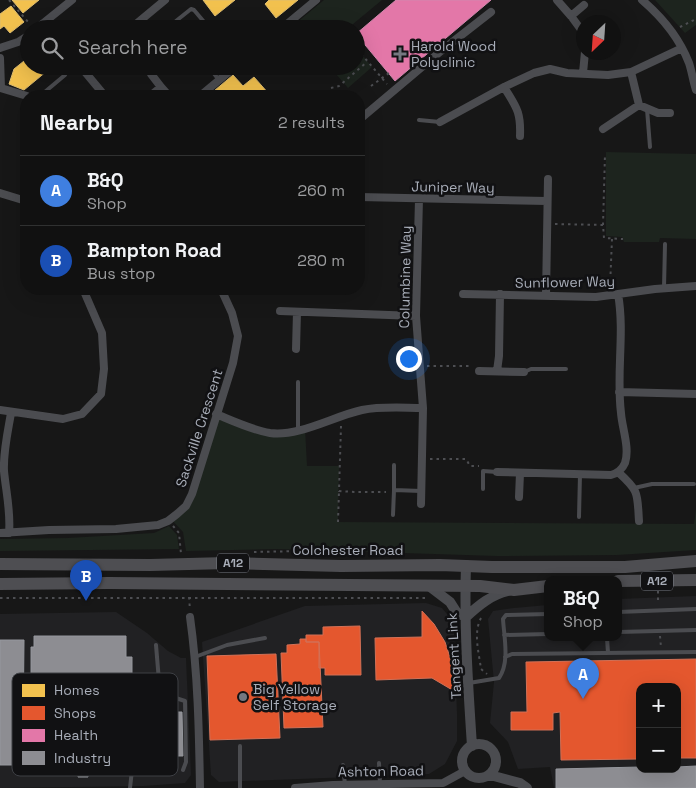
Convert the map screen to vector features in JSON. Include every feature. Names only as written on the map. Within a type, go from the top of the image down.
[{"type":"highway","name":"Colchester Road","points":[[0,564],[150,566],[227,563],[341,566],[625,567],[696,561]]},
{"type":"highway","name":"A12","points":[[622,581],[696,580]]},
{"type":"highway","name":"A12","points":[[0,584],[492,586],[514,590],[544,586]]},
{"type":"street","points":[[52,20],[72,0]]},
{"type":"street","points":[[141,20],[165,0]]},
{"type":"street","points":[[292,20],[316,0]]},
{"type":"street","points":[[557,0],[576,23]]},
{"type":"street","points":[[642,0],[674,32],[690,64],[696,90]]},
{"type":"street","points":[[571,16],[584,5]]},
{"type":"street","points":[[365,115],[491,12]]},
{"type":"street","points":[[0,48],[20,41]]},
{"type":"street","points":[[440,122],[504,86],[534,73],[550,69],[567,73],[608,75],[631,72],[682,48]]},
{"type":"street","points":[[0,58],[1,88],[20,94]]},
{"type":"street","points":[[583,73],[584,60]]},
{"type":"street","points":[[631,72],[639,105],[647,110],[663,114],[670,113]]},
{"type":"street","points":[[88,75],[100,90]]},
{"type":"street","points":[[152,75],[164,90]]},
{"type":"street","points":[[207,90],[225,75]]},
{"type":"street","points":[[504,86],[521,120],[520,136]]},
{"type":"street","points":[[157,90],[161,87]]},
{"type":"street","points":[[603,129],[639,105]]},
{"type":"street","points":[[546,296],[548,179]]},
{"type":"street","points":[[0,193],[20,199]]},
{"type":"street","name":"Juniper Way","points":[[365,197],[548,200]]},
{"type":"street","name":"Columbine Way","points":[[419,199],[416,316],[423,408],[420,504]]},
{"type":"street","name":"Sunflower Way","points":[[463,294],[614,295],[664,288],[696,286]]},
{"type":"street","points":[[497,371],[500,294]]},
{"type":"street","points":[[0,410],[63,420],[82,414],[101,394],[104,369],[102,333],[86,295]]},
{"type":"street","name":"Sackville Crescent","points":[[0,533],[147,528],[168,521],[186,506],[192,494],[233,363],[238,336],[232,313],[224,295]]},
{"type":"street","points":[[497,472],[611,475],[618,472],[625,463],[626,456],[619,392],[621,306],[614,295]]},
{"type":"street","points":[[280,311],[416,316]]},
{"type":"street","points":[[296,312],[296,349]]},
{"type":"street","points":[[479,371],[524,372]]},
{"type":"street","points":[[619,392],[696,394]]},
{"type":"street","points":[[216,414],[270,433],[298,430],[341,416],[376,408],[423,408]]},
{"type":"street","points":[[10,533],[11,519],[4,470],[11,413]]},
{"type":"street","points":[[618,472],[637,492],[639,521]]},
{"type":"street","points":[[519,498],[520,473]]},
{"type":"street","name":"Tangent Link","points":[[466,565],[468,683],[472,746]]},
{"type":"street","points":[[430,586],[450,602],[457,613],[466,617],[496,594],[514,590]]},
{"type":"street","points":[[190,617],[195,657],[200,738],[200,788]]},
{"type":"street","points":[[478,744],[486,746],[495,754],[495,768],[490,774],[482,778],[475,778],[465,771],[462,763],[463,757],[472,746],[478,744]]},
{"type":"street","name":"Ashton Road","points":[[295,788],[443,783],[465,771]]},
{"type":"street","points":[[490,774],[520,783],[527,788]]},
{"type":"lane","points":[[177,20],[191,9],[202,20]]},
{"type":"lane","points":[[47,90],[66,75]]},
{"type":"lane","points":[[215,75],[219,80]]},
{"type":"lane","points":[[647,110],[650,147]]},
{"type":"lane","points":[[419,120],[440,122]]},
{"type":"lane","points":[[664,288],[665,244]]},
{"type":"lane","points":[[524,372],[531,369],[566,369]]},
{"type":"lane","points":[[298,382],[298,430]]},
{"type":"lane","points":[[393,515],[394,465]]},
{"type":"lane","points":[[483,489],[483,471],[497,472]]},
{"type":"lane","points":[[579,517],[580,474]]},
{"type":"lane","points":[[634,488],[652,484],[694,484]]},
{"type":"lane","points":[[394,490],[421,491]]},
{"type":"lane","points":[[622,612],[696,610]]},
{"type":"lane","points":[[468,683],[499,678],[502,673],[505,657],[503,619],[506,615],[544,614]]},
{"type":"lane","points":[[622,632],[696,630]]},
{"type":"lane","points":[[504,635],[544,634]]},
{"type":"lane","points":[[195,657],[227,645],[265,638]]},
{"type":"lane","points":[[608,641],[608,653]]},
{"type":"lane","points":[[156,645],[158,673]]},
{"type":"lane","points":[[505,657],[512,654],[661,654],[696,652]]},
{"type":"lane","points":[[178,699],[185,701],[186,762],[183,770]]},
{"type":"lane","points":[[240,746],[240,788]]},
{"type":"lane","points":[[379,763],[380,784]]},
{"type":"lane","points":[[343,765],[345,785]]},
{"type":"path","points":[[9,0],[27,20]]},
{"type":"path","points":[[674,32],[696,19]]},
{"type":"path","points":[[365,58],[393,92]]},
{"type":"path","points":[[371,86],[389,73]]},
{"type":"path","points":[[331,88],[339,86],[352,75]]},
{"type":"path","points":[[605,154],[604,238],[623,239]]},
{"type":"path","points":[[547,223],[603,225]]},
{"type":"path","points":[[612,239],[614,295]]},
{"type":"path","points":[[420,366],[476,366],[479,371]]},
{"type":"path","points":[[338,522],[341,416]]},
{"type":"path","points":[[422,459],[466,459],[470,466],[479,466]]},
{"type":"path","points":[[339,491],[380,493],[394,490]]},
{"type":"path","points":[[168,521],[179,533],[181,554]]},
{"type":"path","points":[[658,592],[659,611]]},
{"type":"path","points":[[0,598],[434,598]]},
{"type":"path","points":[[477,627],[481,669],[488,675],[489,680]]},
{"type":"path","points":[[660,631],[661,654]]},
{"type":"shaded area","points":[[324,0],[382,0],[358,20],[300,20]]},
{"type":"shaded area","points":[[655,0],[696,0],[696,25],[685,33]]},
{"type":"shaded area","points":[[365,58],[372,67],[365,73]]},
{"type":"shaded area","points":[[337,75],[363,75],[348,88]]},
{"type":"shaded area","points":[[606,152],[696,154],[696,239],[660,238],[659,242],[624,242],[622,237],[606,236]]},
{"type":"shaded area","points":[[216,414],[270,433],[305,428],[307,466],[339,466],[338,522],[694,524],[696,509],[696,550],[617,555],[497,556],[276,549],[186,551],[183,532],[171,519],[186,506]]},
{"type":"shaded area","points":[[169,526],[177,535],[179,549],[0,551],[0,539],[68,538],[154,533]]},
{"type":"shaded area","points":[[696,596],[696,788],[554,788],[550,767],[518,769],[508,742],[490,723],[494,682],[488,619],[493,611],[544,605],[544,641],[622,641],[622,599]]},
{"type":"shaded area","points":[[426,603],[442,608],[451,619],[454,632],[457,741],[445,764],[429,774],[219,782],[211,775],[202,642],[305,606]]},
{"type":"shaded area","points":[[116,612],[147,633],[168,651],[181,658],[186,658],[191,775],[185,783],[144,786],[0,788],[0,614]]},
{"type":"building: Homes","points":[[12,0],[39,0],[23,13]]},
{"type":"building: Homes","points":[[203,0],[235,0],[215,16]]},
{"type":"building: Homes","points":[[269,0],[298,0],[276,18],[265,4]]},
{"type":"building: Homes","points":[[11,6],[22,20],[20,20],[20,25],[10,33],[4,26],[0,29],[0,14]]},
{"type":"building: Homes","points":[[20,64],[20,75],[42,75],[24,90],[9,84],[14,69]]},
{"type":"building: Homes","points":[[233,75],[243,86],[254,77],[265,90],[215,90]]},
{"type":"building: Shops","points":[[422,611],[434,624],[445,642],[453,667],[454,691],[432,678],[376,680],[375,638],[422,637]]},
{"type":"building: Shops","points":[[360,626],[361,675],[325,675],[325,668],[319,668],[319,642],[306,642],[306,635],[323,635],[323,627]]},
{"type":"building: Shops","points":[[300,639],[306,639],[306,642],[319,642],[323,727],[284,728],[281,653],[287,653],[287,645],[300,644]]},
{"type":"building: Shops","name":"Big Yellow Self Storage","points":[[276,654],[280,738],[210,740],[207,656]]},
{"type":"building: Shops","points":[[696,659],[696,758],[681,758],[681,683],[636,683],[636,759],[561,760],[560,712],[553,713],[553,730],[511,730],[511,712],[527,712],[526,662]]},
{"type":"building: Health","name":"Harold Wood Polyclinic","points":[[396,0],[491,0],[395,81],[365,45],[365,26]]},
{"type":"building: Industry","points":[[34,636],[126,636],[126,657],[132,657],[132,673],[31,673],[31,647],[34,647]]},
{"type":"building: Industry","points":[[0,640],[24,640],[24,673],[12,673],[12,765],[0,765]]},
{"type":"building: Industry","points":[[178,712],[182,712],[183,756],[178,756]]},
{"type":"building: Industry","points":[[696,766],[696,788],[556,788],[556,769],[636,767],[636,773],[681,773],[681,767]]},
{"type":"place","name":"Harold Wood Polyclinic","points":[[400,54]]},
{"type":"place","name":"Bampton Road","points":[[86,601]]},
{"type":"place","name":"Big Yellow Self Storage","points":[[243,697]]},
{"type":"place","name":"B&Q","points":[[583,699]]}]
